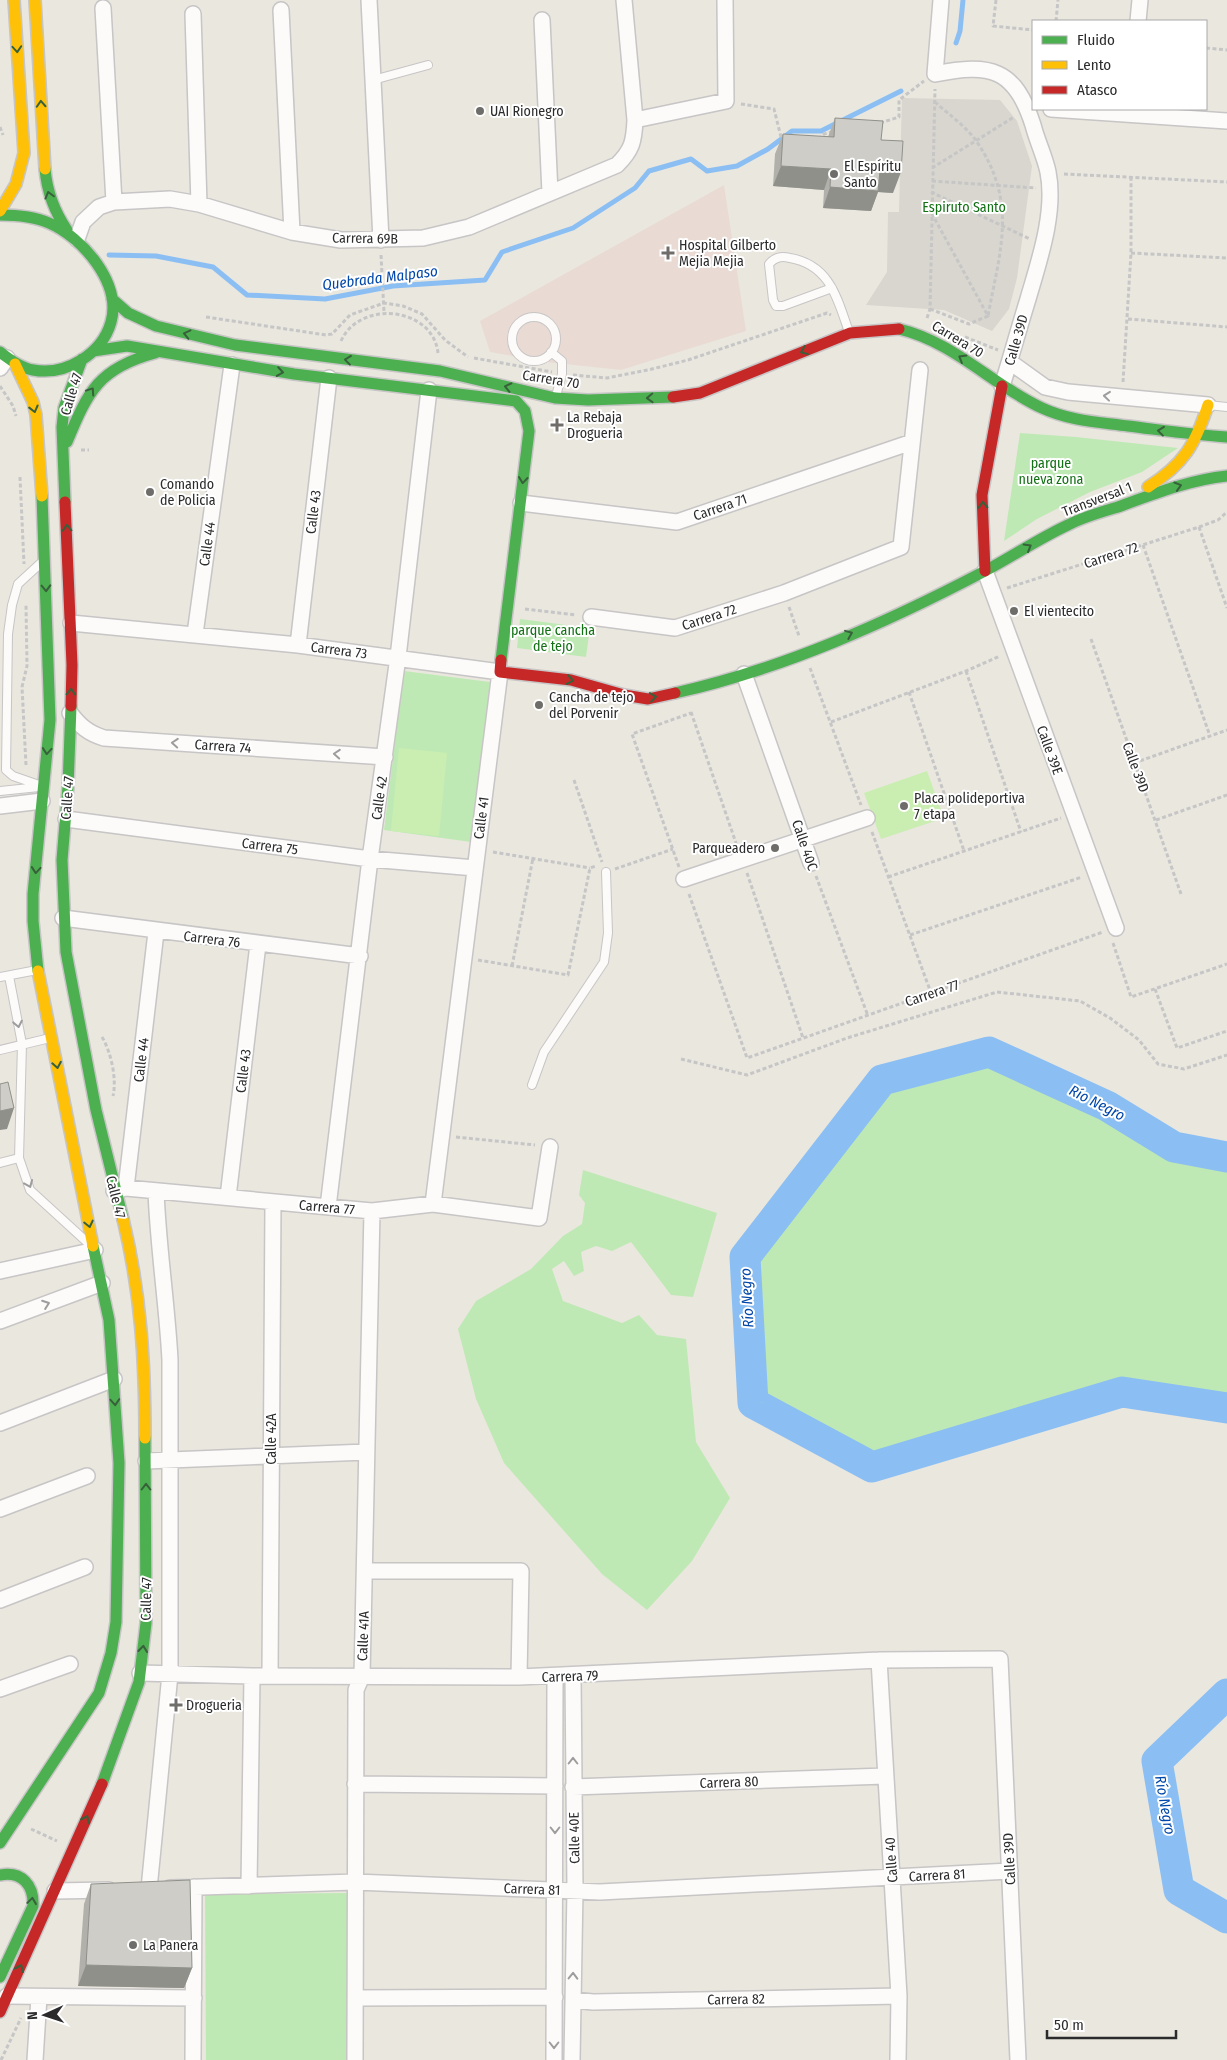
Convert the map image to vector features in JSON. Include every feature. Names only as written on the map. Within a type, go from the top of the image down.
[{"type":"main road","points":[[14,0],[24,154],[19,178],[11,196],[0,213],[39,218],[73,236]]},
{"type":"main road","points":[[6,361],[35,370],[61,370],[93,351],[106,336],[111,322],[112,299],[95,259],[73,236],[55,212],[46,183],[35,0]]},
{"type":"main road","name":"Carrera 70","points":[[112,299],[128,313],[156,326],[235,345],[440,371],[555,398],[646,398],[700,393],[850,333],[894,328],[923,335],[972,364],[1002,386]]},
{"type":"main road","name":"Carrera 70","points":[[93,351],[121,346],[162,351],[232,365],[516,401],[526,411],[529,431]]},
{"type":"main road","points":[[64,451],[85,400],[96,384],[113,368],[135,357],[162,351]]},
{"type":"main road","name":"Calle 47","points":[[0,2012],[14,1997],[54,1891],[105,1778],[139,1682],[146,1623],[145,1361],[141,1317],[120,1190],[96,1110],[66,952],[63,918],[62,860],[66,819],[71,623],[62,426],[64,408],[82,359]]},
{"type":"main road","name":"Calle 47","points":[[0,1843],[92,1706],[102,1684],[112,1653],[116,1622],[120,1463],[109,1320],[71,1144],[38,970],[33,921],[33,894],[50,720],[45,559],[36,415],[33,402],[6,361]]},
{"type":"main road","points":[[1002,386],[1042,408],[1071,419],[1227,437]]},
{"type":"main road","name":"Calle 39D","points":[[985,571],[982,495],[1002,386]]},
{"type":"main road","points":[[529,431],[555,398]]},
{"type":"main road","points":[[1107,510],[1169,474],[1193,447],[1208,405]]},
{"type":"main road","name":"Calle 41","points":[[500,672],[529,431]]},
{"type":"main road","name":"Transversal 1","points":[[985,571],[1069,524],[1176,486],[1206,478],[1227,476]]},
{"type":"main road","points":[[744,674],[804,653],[886,619],[985,571]]},
{"type":"main road","points":[[504,637],[514,657],[534,676]]},
{"type":"main road","name":"Carrera 73","points":[[500,672],[571,680],[605,688],[624,695],[648,699],[744,674]]},
{"type":"main road","points":[[0,1875],[8,1873],[21,1877],[33,1888],[34,1897],[32,1906],[0,1977]]},
{"type":"street","points":[[369,0],[381,246]]},
{"type":"street","points":[[624,0],[635,120],[726,101],[726,0]]},
{"type":"street","points":[[941,0],[935,74],[956,70],[994,71],[1009,80],[1028,110],[1032,110]]},
{"type":"street","points":[[1138,20],[1140,0]]},
{"type":"street","points":[[103,8],[114,202]]},
{"type":"street","points":[[281,10],[292,232]]},
{"type":"street","points":[[193,14],[199,204]]},
{"type":"street","points":[[542,20],[550,193]]},
{"type":"street","name":"Calle 39D","points":[[1002,386],[1043,246],[1049,212],[1048,173],[1028,110]]},
{"type":"street","points":[[1090,110],[1130,111],[1227,122]]},
{"type":"street","name":"Carrera 69B","points":[[73,236],[86,216],[99,207],[114,202],[170,199],[199,204],[292,232],[341,240],[381,246],[422,238],[469,227],[617,165],[629,153],[634,137],[635,120]]},
{"type":"street","points":[[1011,358],[1045,387],[1121,398],[1208,405]]},
{"type":"street","name":"Calle 44","points":[[195,634],[232,365]]},
{"type":"street","points":[[912,442],[920,370]]},
{"type":"street","name":"Calle 43","points":[[298,645],[329,378]]},
{"type":"street","name":"Calle 42","points":[[328,1207],[360,956],[370,859],[398,658],[429,390]]},
{"type":"street","name":"Carrera 71","points":[[521,503],[677,522],[912,442]]},
{"type":"street","name":"Carrera 72","points":[[591,617],[675,628],[784,592],[901,546],[912,442]]},
{"type":"street","name":"Calle 39E","points":[[985,571],[1096,873],[1112,929]]},
{"type":"street","name":"Carrera 73","points":[[71,623],[298,645],[500,672]]},
{"type":"street","name":"Calle 41","points":[[433,1204],[500,672]]},
{"type":"street","name":"Calle 40C","points":[[744,674],[811,863]]},
{"type":"street","name":"Carrera 74","points":[[70,713],[80,726],[91,734],[104,738],[385,757]]},
{"type":"street","points":[[0,806],[43,794]]},
{"type":"street","points":[[684,879],[866,818]]},
{"type":"street","name":"Carrera 75","points":[[66,819],[370,859],[475,868]]},
{"type":"street","name":"Carrera 76","points":[[63,918],[156,932],[360,956]]},
{"type":"street","name":"Calle 44","points":[[120,1190],[156,932]]},
{"type":"street","name":"Calle 43","points":[[228,1197],[258,944]]},
{"type":"street","name":"Carrera 77","points":[[120,1190],[156,1191],[372,1211],[433,1204],[539,1218],[550,1147]]},
{"type":"street","name":"Calle 47","points":[[149,1889],[170,1674],[170,1360],[168,1316],[159,1252],[156,1191]]},
{"type":"street","name":"Calle 42A","points":[[270,1676],[273,1202]]},
{"type":"street","name":"Calle 41A","points":[[355,2060],[356,1690],[362,1676],[366,1571],[366,1452],[372,1211]]},
{"type":"street","points":[[0,1271],[95,1250]]},
{"type":"street","points":[[0,1321],[102,1282]]},
{"type":"street","points":[[0,1423],[114,1379]]},
{"type":"street","points":[[146,1461],[366,1452]]},
{"type":"street","points":[[0,1509],[87,1476]]},
{"type":"street","points":[[0,1600],[85,1567]]},
{"type":"street","points":[[366,1571],[521,1571],[519,1677]]},
{"type":"street","name":"Calle 39D","points":[[1000,1659],[1018,2060]]},
{"type":"street","name":"Carrera 79","points":[[140,1673],[252,1676],[519,1677],[573,1676],[878,1660],[1000,1659]]},
{"type":"street","name":"Calle 40","points":[[878,1660],[899,1996],[898,2060]]},
{"type":"street","points":[[0,1689],[70,1664]]},
{"type":"street","points":[[248,1886],[252,1676]]},
{"type":"street","name":"Calle 40E","points":[[554,2060],[555,1676]]},
{"type":"street","name":"Calle 40E","points":[[572,2060],[574,1890],[573,1676]]},
{"type":"street","name":"Carrera 80","points":[[573,1787],[885,1776]]},
{"type":"street","points":[[355,1784],[555,1786]]},
{"type":"street","name":"Carrera 81","points":[[54,1891],[355,1882],[600,1892],[1010,1871]]},
{"type":"street","points":[[193,2060],[194,1887]]},
{"type":"street","name":"Carrera 82","points":[[573,2000],[593,2002],[899,1996]]},
{"type":"street","points":[[14,1997],[194,1998]]},
{"type":"street","points":[[35,2060],[39,1997]]},
{"type":"street","points":[[355,1998],[554,1997]]},
{"type":"lane","points":[[373,80],[428,65]]},
{"type":"lane","points":[[832,288],[783,306],[776,306],[772,300],[769,264],[773,259],[781,256],[801,260],[813,265],[832,288],[850,333]]},
{"type":"lane","points":[[528,317],[546,320],[555,335],[555,344],[551,352],[544,358],[535,361],[525,359],[517,354],[513,345],[512,336],[514,328],[528,317]]},
{"type":"lane","points":[[551,352],[562,361],[562,374],[555,398]]},
{"type":"lane","points":[[1208,405],[1227,407]]},
{"type":"lane","points":[[43,794],[6,770],[6,748],[8,634],[12,605],[18,584],[45,559]]},
{"type":"lane","points":[[0,791],[43,794]]},
{"type":"lane","points":[[532,1085],[544,1052],[604,962],[608,934],[606,872]]},
{"type":"lane","points":[[0,977],[38,970]]},
{"type":"lane","points":[[9,976],[22,1044],[19,1158],[30,1190],[95,1250]]},
{"type":"lane","points":[[0,1050],[52,1038]]},
{"type":"lane","points":[[0,1163],[19,1158]]},
{"type":"path","points":[[996,0],[993,26],[1032,30]]},
{"type":"path","points":[[1056,20],[1058,0]]},
{"type":"path","points":[[1207,48],[1227,50]]},
{"type":"path","points":[[923,335],[930,309],[935,74]]},
{"type":"path","points":[[872,125],[899,117],[899,100],[935,74]]},
{"type":"path","points":[[726,101],[774,109],[783,144]]},
{"type":"path","points":[[934,101],[976,140],[999,186],[1004,227],[988,316]]},
{"type":"path","points":[[932,168],[1028,110]]},
{"type":"path","points":[[817,140],[824,134],[840,130]]},
{"type":"path","points":[[1048,173],[1227,182]]},
{"type":"path","points":[[1121,398],[1131,253],[1131,176]]},
{"type":"path","points":[[932,181],[1048,189]]},
{"type":"path","points":[[931,192],[1043,246]]},
{"type":"path","points":[[931,212],[988,316]]},
{"type":"path","points":[[381,246],[384,312]]},
{"type":"path","points":[[1131,253],[1227,258]]},
{"type":"path","points":[[196,316],[326,336],[332,334],[350,315],[384,303],[403,306],[422,314],[445,340],[466,357],[562,374],[607,378],[688,360],[827,313],[845,320]]},
{"type":"path","points":[[930,309],[969,324],[988,316]]},
{"type":"path","points":[[334,358],[344,335],[359,322],[384,312],[418,321],[430,331],[437,343],[440,371]]},
{"type":"path","points":[[1128,318],[1227,327]]},
{"type":"path","points":[[960,335],[1011,358]]},
{"type":"path","name":"Carrera 72","points":[[992,593],[1199,527],[1218,520],[1227,512]]},
{"type":"path","points":[[1199,527],[1227,608]]},
{"type":"path","points":[[1143,545],[1210,736]]},
{"type":"path","points":[[784,592],[804,653]]},
{"type":"path","points":[[508,606],[591,617]]},
{"type":"path","name":"Calle 39D","points":[[1091,639],[1181,894]]},
{"type":"path","points":[[830,722],[966,671],[1013,650]]},
{"type":"path","points":[[966,671],[1021,832]]},
{"type":"path","points":[[910,692],[964,851]]},
{"type":"path","points":[[632,734],[692,713]]},
{"type":"path","points":[[1134,763],[1227,730]]},
{"type":"path","points":[[477,850],[590,868],[603,864],[574,780]]},
{"type":"path","points":[[1156,820],[1227,795]]},
{"type":"path","points":[[888,877],[1073,813]]},
{"type":"path","points":[[606,872],[673,850]]},
{"type":"path","points":[[512,966],[533,858]]},
{"type":"path","name":"Calle 40C","points":[[811,863],[868,1016]]},
{"type":"path","points":[[464,957],[568,975],[590,868]]},
{"type":"path","points":[[910,935],[1096,873]]},
{"type":"path","points":[[1112,929],[1131,997],[1227,964]]},
{"type":"path","name":"Carrera 77","points":[[747,1058],[1112,929]]},
{"type":"path","points":[[1155,989],[1177,1048],[1227,1031]]},
{"type":"path","points":[[681,1059],[747,1074],[847,1038],[997,992],[1080,1001],[1110,1018],[1138,1040],[1158,1064],[1184,1069],[1227,1055]]},
{"type":"path","points":[[442,1135],[550,1147]]},
{"type":"path","points":[[14,1821],[73,1849]]},
{"type":"path","points":[[1,2060],[22,2017],[14,1997]]},
{"type":"shaded area","name":"Espiruto Santo","points":[[902,98],[1000,100],[1017,121],[1032,166],[1017,278],[1009,309],[992,331],[944,310],[866,305],[887,272],[888,212],[899,212]]},
{"type":"shaded area","name":"Hospital Gilberto Mejia Mejia","points":[[724,185],[746,331],[621,370],[546,362],[490,352],[480,321]]},
{"type":"green space","name":"parque nueva zona","points":[[1020,433],[1178,448],[1142,472],[1090,492],[1037,519],[1004,541]]},
{"type":"green space","name":"parque cancha de tejo","points":[[520,619],[590,628],[586,657],[517,648]]},
{"type":"green space","points":[[404,671],[490,682],[471,842],[384,830]]},
{"type":"green space","points":[[399,748],[447,753],[439,836],[391,831]]},
{"type":"green space","name":"Placa polideportiva 7 etapa","points":[[927,771],[944,818],[881,839],[864,793]]},
{"type":"green space","points":[[989,1052],[1107,1106],[1174,1147],[1227,1157],[1227,1408],[1122,1392],[872,1467],[753,1403],[745,1257],[882,1080]]},
{"type":"green space","points":[[583,1170],[717,1213],[693,1297],[671,1295],[631,1242],[612,1251],[596,1246],[581,1252],[584,1271],[574,1276],[564,1261],[552,1269],[563,1301],[622,1323],[639,1315],[657,1335],[686,1339],[696,1442],[730,1498],[692,1561],[647,1610],[602,1574],[504,1463],[476,1399],[458,1329],[476,1301],[531,1269],[563,1236],[582,1224],[585,1203],[579,1195]]},
{"type":"green space","points":[[347,1893],[348,2060],[206,2060],[205,1894]]},
{"type":"building","points":[[835,118],[883,121],[881,140],[903,141],[901,172],[880,171],[878,191],[830,187],[831,169],[781,166],[783,134],[834,137]]},
{"type":"building","points":[[8,1082],[14,1108],[0,1111],[0,1084]]},
{"type":"building","name":"La Panera","points":[[190,1880],[192,1968],[86,1965],[91,1884]]},
{"type":"waterway","name":"Quebrada Malpaso","points":[[956,43],[960,31],[963,0]]},
{"type":"waterway","name":"Quebrada Malpaso","points":[[109,255],[156,256],[213,267],[247,295],[325,299],[393,286],[485,280],[502,252],[573,228],[635,188],[649,171],[691,159],[707,171],[737,166],[768,149],[792,131],[821,131],[901,91]]},
{"type":"waterway","name":"Río Negro","points":[[1227,1157],[1174,1147],[1107,1106],[989,1052],[882,1080],[745,1257],[753,1403],[872,1467],[1122,1392],[1227,1408]]},
{"type":"waterway","name":"Río Negro","points":[[1227,1694],[1157,1761],[1179,1890],[1227,1918]]},
{"type":"traffic: fast","points":[[45,169],[47,186],[52,201],[58,216],[67,230]]},
{"type":"traffic: fast","points":[[0,215],[25,216],[37,219],[62,230],[74,239],[86,250],[105,277],[111,292],[113,307],[111,322],[100,344],[91,353],[70,366],[58,370],[33,370],[20,366],[0,352]]},
{"type":"traffic: fast","points":[[112,299],[128,313],[156,326],[235,345],[440,371],[555,398],[588,400],[673,397]]},
{"type":"traffic: fast","points":[[899,329],[919,335],[938,344],[1024,399],[1063,416],[1095,422],[1227,437]]},
{"type":"traffic: fast","points":[[93,351],[127,346],[294,374],[516,401],[525,411],[529,431],[501,660]]},
{"type":"traffic: fast","points":[[67,442],[89,395],[98,384],[108,374],[121,366],[155,353]]},
{"type":"traffic: fast","points":[[65,502],[62,427],[64,408],[82,359]]},
{"type":"traffic: fast","points":[[675,693],[755,671],[873,626],[948,590],[1047,536],[1092,515],[1172,488],[1227,476]]},
{"type":"traffic: fast","points":[[38,971],[33,921],[33,894],[50,720],[42,496]]},
{"type":"traffic: fast","points":[[71,706],[68,787],[62,860],[66,952],[96,1110],[123,1219]]},
{"type":"traffic: fast","points":[[0,1843],[99,1693],[111,1653],[116,1622],[119,1463],[109,1320],[93,1246]]},
{"type":"traffic: fast","points":[[102,1784],[139,1682],[146,1623],[145,1438]]},
{"type":"traffic: fast","points":[[0,1875],[15,1875],[25,1881],[33,1898],[33,1906],[0,1977]]},
{"type":"traffic: slow","points":[[0,211],[16,184],[24,153],[14,0]]},
{"type":"traffic: slow","points":[[35,0],[45,169]]},
{"type":"traffic: slow","points":[[15,364],[33,402],[36,415],[42,496]]},
{"type":"traffic: slow","points":[[1148,487],[1171,470],[1187,452],[1208,405]]},
{"type":"traffic: slow","points":[[38,971],[93,1246]]},
{"type":"traffic: slow","points":[[123,1219],[134,1274],[141,1328],[145,1438]]},
{"type":"traffic: jam","points":[[673,397],[700,393],[850,333],[899,329]]},
{"type":"traffic: jam","points":[[985,571],[982,495],[1002,386]]},
{"type":"traffic: jam","points":[[65,502],[72,665],[71,706]]},
{"type":"traffic: jam","points":[[501,660],[500,672],[571,680],[624,695],[648,699],[675,693]]},
{"type":"traffic: jam","points":[[0,2012],[102,1784]]},
{"type":"place","name":"UAI Rionegro","points":[[480,111]]},
{"type":"place","name":"El Espíritu Santo","points":[[834,174]]},
{"type":"place","name":"Hospital Gilberto Mejia Mejia","points":[[668,253]]},
{"type":"place","name":"La Rebaja Drogueria","points":[[557,425]]},
{"type":"place","name":"Comando de Policia","points":[[150,492]]},
{"type":"place","name":"El vientecito","points":[[1014,611]]},
{"type":"place","name":"Cancha de tejo del Porvenir","points":[[539,705]]},
{"type":"place","name":"Placa polideportiva 7 etapa","points":[[904,806]]},
{"type":"place","name":"Parqueadero","points":[[775,848]]},
{"type":"place","name":"Drogueria","points":[[176,1705]]},
{"type":"place","name":"La Panera","points":[[133,1945]]}]
